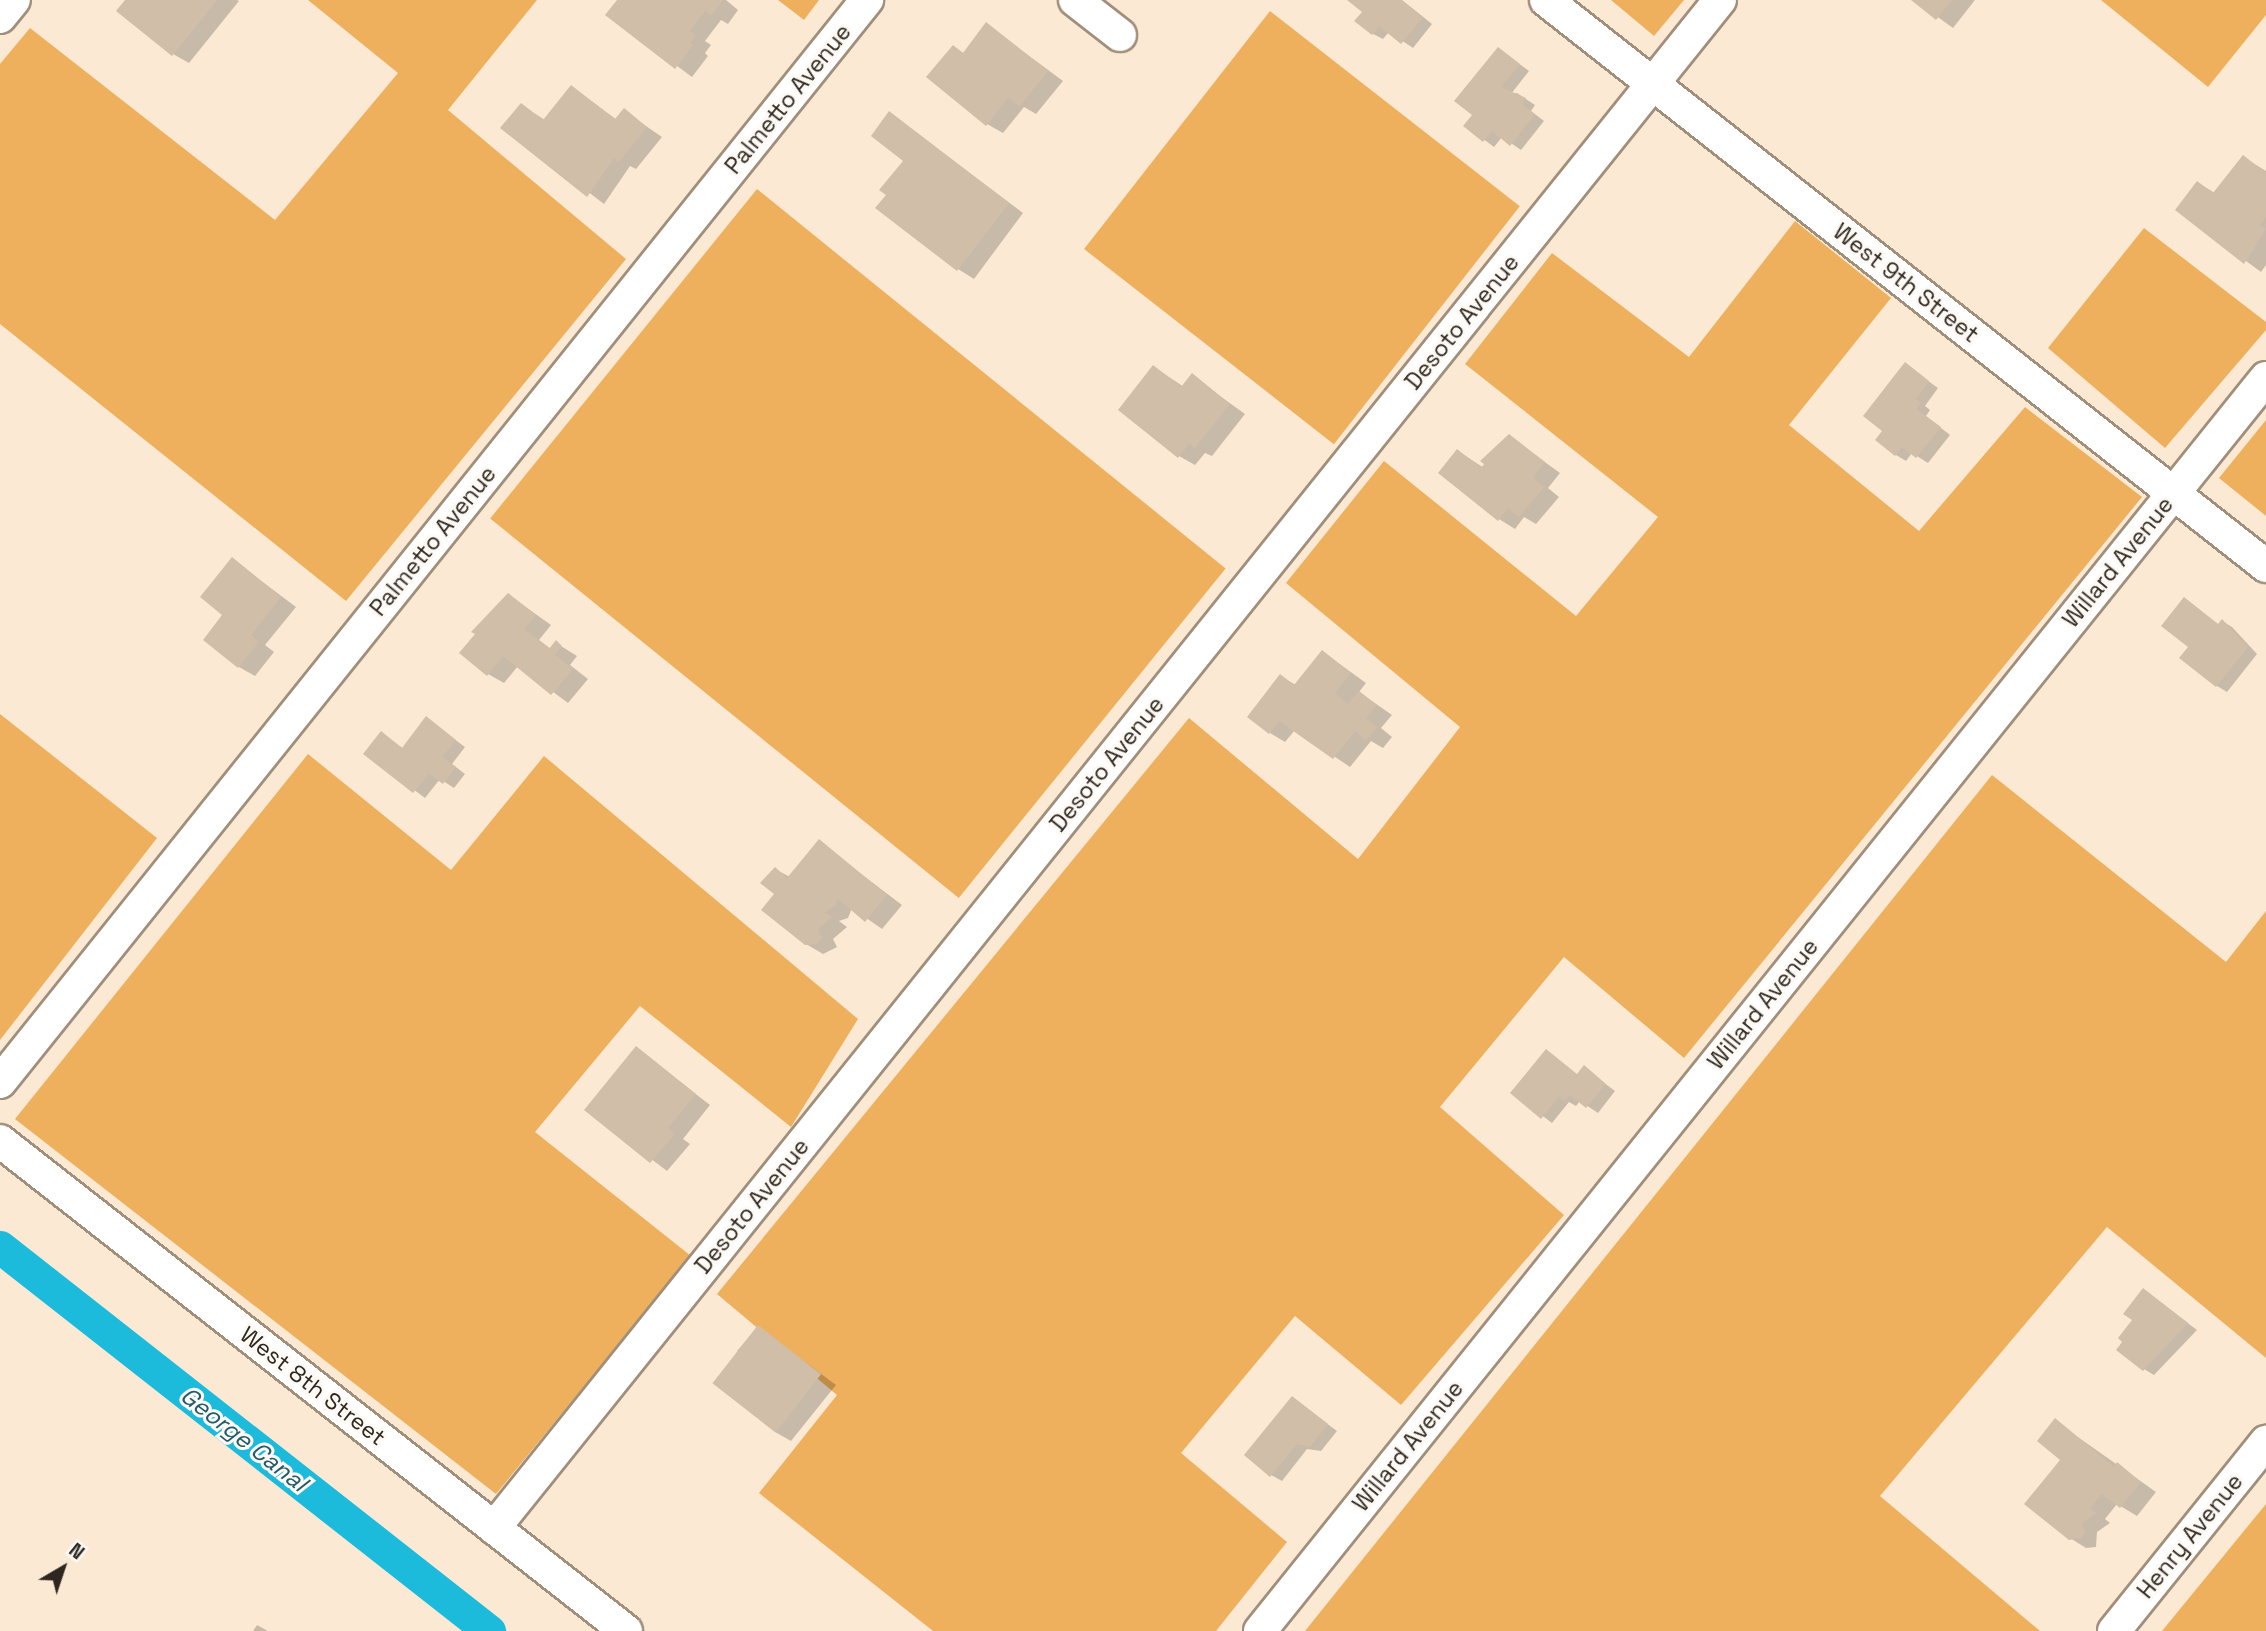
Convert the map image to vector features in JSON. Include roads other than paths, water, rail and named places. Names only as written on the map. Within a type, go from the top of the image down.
[{"type":"street","points":[[0,17],[14,0]]},
{"type":"street","name":"Palmetto Avenue","points":[[0,1082],[867,0]]},
{"type":"street","points":[[1075,0],[1120,35]]},
{"type":"street","name":"West 9th Street","points":[[1546,0],[2266,566]]},
{"type":"street","name":"Desoto Avenue","points":[[494,1528],[1720,0]]},
{"type":"street","name":"Willard Avenue","points":[[1260,1631],[2266,377]]},
{"type":"street","name":"West 8th Street","points":[[0,1141],[626,1631]]},
{"type":"street","name":"Henry Avenue","points":[[2114,1631],[2266,1441]]},
{"type":"waterway","name":"George Canal","points":[[0,1247],[489,1631]]}]
